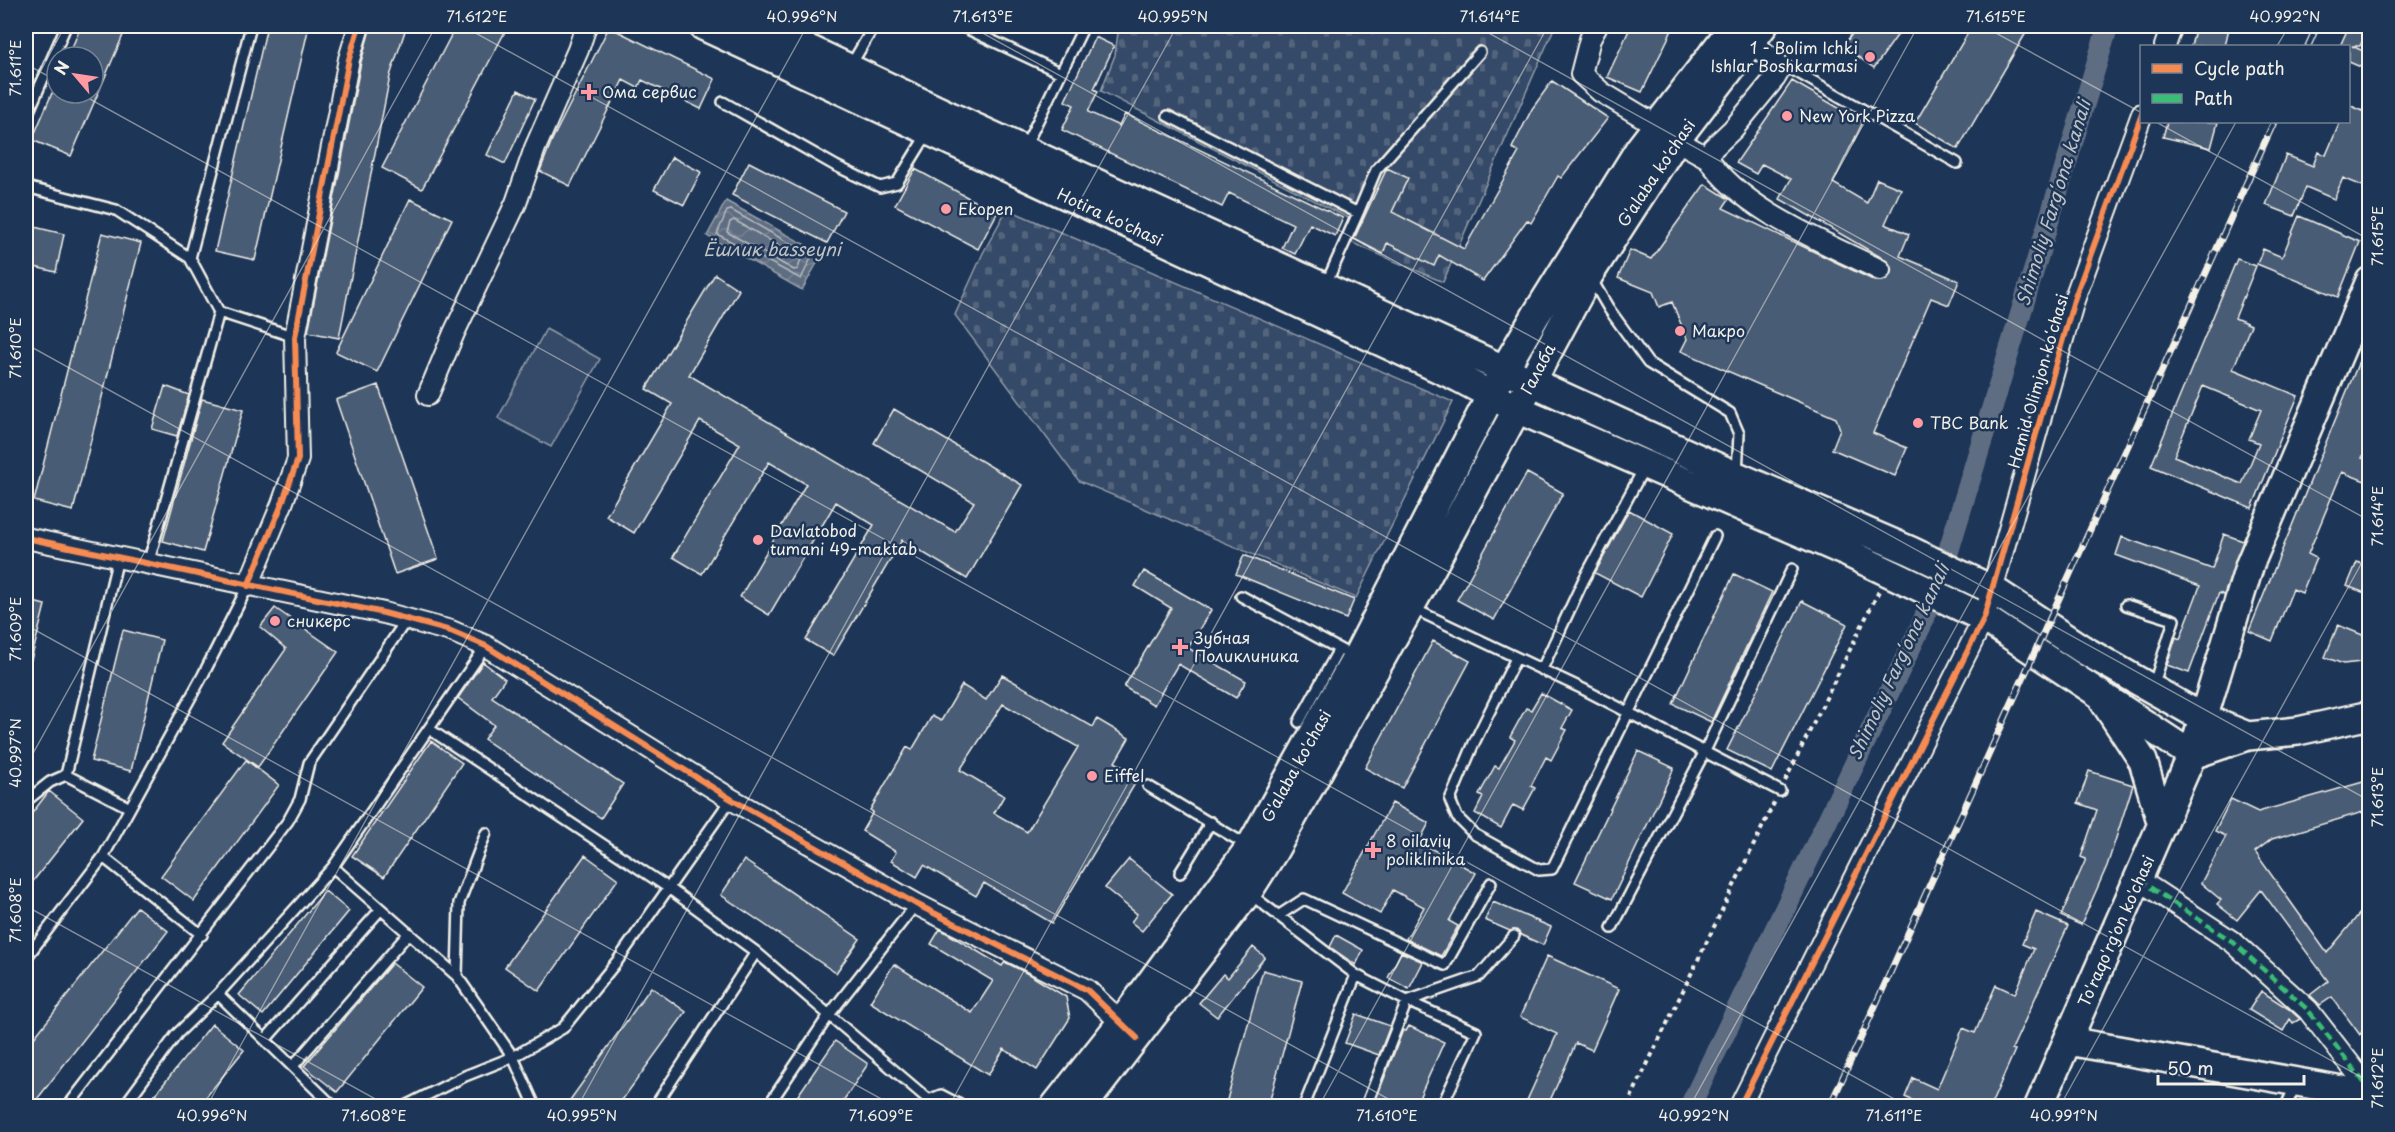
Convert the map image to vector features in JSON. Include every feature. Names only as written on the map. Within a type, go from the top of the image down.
[{"type":"main road","name":"Hotira ko'chasi","points":[[703,26],[1448,373],[1517,410],[1646,465],[1888,581],[1984,618],[2192,754]]},
{"type":"main road","name":"Hotira ko'chasi","points":[[760,26],[1737,476],[1911,551],[1993,590],[2082,649],[2203,718]]},
{"type":"main road","name":"G'alaba ko'chasi","points":[[1536,315],[1666,132],[1745,31]]},
{"type":"main road","name":"G'alaba ko'chasi","points":[[1559,328],[1666,132]]},
{"type":"main road","name":"To'raqo'rg'on ko'chasi","points":[[2038,1107],[2139,880],[2192,754],[2250,564],[2370,281]]},
{"type":"main road","name":"Галаба","points":[[1492,396],[1505,368],[1536,315]]},
{"type":"main road","name":"Галаба","points":[[1517,410],[1559,328]]},
{"type":"main road","name":"G'alaba ko'chasi","points":[[1083,1107],[1129,1030],[1250,848],[1347,653],[1492,396]]},
{"type":"main road","name":"G'alaba ko'chasi","points":[[1055,1107],[1129,1030],[1248,892],[1274,851],[1410,608],[1517,410]]},
{"type":"main road","points":[[2098,692],[2143,761],[2162,825]]},
{"type":"main road","points":[[2192,754],[2248,736],[2298,731],[2370,715]]},
{"type":"main road","points":[[2203,718],[2248,736]]},
{"type":"main road","points":[[2068,1041],[2370,1095]]},
{"type":"street","points":[[248,586],[298,459],[295,337],[349,59],[359,26]]},
{"type":"street","points":[[428,395],[454,333],[516,203],[535,148],[578,50],[586,26]]},
{"type":"street","points":[[1597,26],[1590,39],[1581,74],[1601,92],[1707,158],[1717,174],[1752,202],[1880,270]]},
{"type":"street","points":[[2165,45],[2172,26]]},
{"type":"street","points":[[1707,158],[1779,71],[1776,61],[1745,31]]},
{"type":"street","name":"Hamid Olimjon koʻchasi","points":[[1740,1107],[1984,618],[2074,300],[2140,119]]},
{"type":"street","points":[[26,538],[406,619],[451,631],[486,646],[731,799],[916,904],[1087,990],[1129,1030]]},
{"type":"street","points":[[2139,880],[2233,942],[2308,1010],[2370,1090]]},
{"type":"lane","points":[[26,118],[66,26]]},
{"type":"lane","points":[[190,258],[251,26]]},
{"type":"lane","points":[[849,68],[874,26]]},
{"type":"lane","points":[[961,26],[1061,73]]},
{"type":"lane","points":[[1024,149],[1084,26]]},
{"type":"lane","points":[[1325,286],[1376,170],[1480,52]]},
{"type":"lane","points":[[1776,61],[1957,163]]},
{"type":"lane","points":[[723,102],[836,166],[880,187],[897,183],[928,132]]},
{"type":"lane","points":[[1168,116],[1358,213]]},
{"type":"lane","points":[[26,187],[116,210],[190,258],[219,312],[295,337]]},
{"type":"lane","points":[[1589,275],[1609,309],[1648,363],[1730,412],[1739,434],[1737,476]]},
{"type":"lane","points":[[147,564],[219,312]]},
{"type":"lane","points":[[1542,669],[1583,581],[1646,465]]},
{"type":"lane","points":[[1516,658],[1474,743],[1450,800],[1457,817],[1474,834],[1539,870],[1552,869],[1715,536]]},
{"type":"lane","points":[[66,775],[118,558]]},
{"type":"lane","points":[[1612,928],[1704,753],[1791,569]]},
{"type":"lane","points":[[26,958],[103,857],[203,675],[248,586]]},
{"type":"lane","points":[[1241,596],[1347,653],[1299,722]]},
{"type":"lane","points":[[2126,605],[2174,620],[2152,689]]},
{"type":"lane","points":[[1410,608],[1480,638],[1780,791]]},
{"type":"lane","points":[[68,1107],[288,821],[300,799],[309,763],[406,619]]},
{"type":"lane","points":[[124,1107],[177,1034],[218,994],[333,867],[486,646]]},
{"type":"lane","points":[[429,729],[670,889],[756,952],[926,1103],[941,1095],[954,1100],[962,1107]]},
{"type":"lane","points":[[66,775],[130,808]]},
{"type":"lane","points":[[26,801],[50,782],[66,775]]},
{"type":"lane","points":[[1148,786],[1211,822],[1250,848]]},
{"type":"lane","points":[[405,1107],[465,1076],[513,1057],[563,1028],[618,960],[731,799]]},
{"type":"lane","points":[[1180,873],[1211,822]]},
{"type":"lane","points":[[457,976],[459,903],[486,833]]},
{"type":"lane","points":[[103,857],[202,934]]},
{"type":"lane","points":[[333,867],[457,976],[513,1057],[535,1107]]},
{"type":"lane","points":[[1278,916],[1305,899],[1445,965],[1491,883]]},
{"type":"lane","points":[[1248,892],[1356,975],[1476,1032],[1443,1107]]},
{"type":"lane","points":[[768,1107],[829,1015],[916,904]]},
{"type":"lane","points":[[266,1040],[381,909]]},
{"type":"lane","points":[[293,1066],[409,933]]},
{"type":"lane","points":[[1366,1107],[1407,1001],[1479,976],[1514,936]]},
{"type":"lane","points":[[655,1107],[756,952]]},
{"type":"lane","points":[[1304,1107],[1356,975]]},
{"type":"lane","points":[[218,994],[333,1107]]},
{"type":"lane","points":[[2286,1107],[2297,1082]]},
{"type":"path","points":[[1627,1107],[1780,791],[1888,581]]},
{"type":"green space","points":[[1119,26],[1555,26],[1443,282],[1350,242],[1354,221],[1101,91],[1115,55]]},
{"type":"green space","points":[[1007,209],[1453,402],[1356,598],[1079,481],[955,315],[983,253]]},
{"type":"green space","points":[[546,329],[600,359],[551,447],[498,418]]},
{"type":"water","name":"Ёшлик basseyni","points":[[726,201],[822,254],[802,290],[707,236]]},
{"type":"building","points":[[81,26],[127,26],[105,77],[105,45],[73,45]]},
{"type":"building","points":[[267,26],[309,26],[255,260],[215,251]]},
{"type":"building","points":[[371,26],[389,26],[405,31],[390,76],[339,338],[308,332],[361,62]]},
{"type":"building","points":[[456,26],[508,26],[422,189],[382,168]]},
{"type":"building","points":[[1631,26],[1674,26],[1642,92],[1607,77]]},
{"type":"building","name":"1 - Bolim Ichki Ishlar Boshkarmasi","points":[[1858,26],[1904,26],[1874,68],[1843,46]]},
{"type":"building","points":[[1972,26],[2030,26],[1958,149],[1915,123]]},
{"type":"building","points":[[2196,26],[2229,28],[2225,45],[2191,45]]},
{"type":"building","points":[[2349,26],[2369,26],[2360,46],[2352,46],[2370,54],[2370,71],[2350,62],[2350,45],[2340,45]]},
{"type":"building","points":[[609,27],[715,79],[701,109],[642,80],[638,88],[623,80],[570,186],[540,171],[552,140]]},
{"type":"building","points":[[1095,37],[1114,46],[1094,89],[1098,91],[1088,112],[1119,126],[1125,114],[1343,218],[1335,236],[1310,224],[1295,254],[1282,248],[1293,224],[1229,193],[1222,207],[1062,130],[1074,105],[1065,101]]},
{"type":"building","points":[[1552,81],[1608,118],[1561,178],[1558,176],[1531,223],[1527,220],[1483,281],[1439,255],[1434,266],[1387,243],[1383,254],[1354,239],[1387,168],[1408,178],[1392,212],[1464,249],[1519,152],[1512,148],[1532,109]]},
{"type":"building","points":[[1792,81],[1863,122],[1833,183],[1867,203],[1877,179],[1901,189],[1885,224],[1909,234],[1900,256],[1959,281],[1949,305],[1931,298],[1873,433],[1907,448],[1895,476],[1832,449],[1840,429],[1836,418],[1681,351],[1687,339],[1672,302],[1659,307],[1653,292],[1618,278],[1630,250],[1651,259],[1705,184],[1729,199],[1723,208],[1875,281],[1887,280],[1892,270],[1886,260],[1780,199],[1791,179],[1762,164],[1756,174],[1736,163]]},
{"type":"building","points":[[518,90],[535,99],[505,164],[487,155]]},
{"type":"building","points":[[47,105],[93,105],[71,156],[32,140]]},
{"type":"building","points":[[2350,105],[2370,114],[2370,189],[2343,178],[2334,199],[2306,187],[2294,216],[2266,205],[2286,155],[2313,166],[2318,152],[2326,155],[2340,123],[2350,123]]},
{"type":"building","points":[[2167,123],[2218,123],[2211,148],[2163,137]]},
{"type":"building","points":[[672,157],[701,172],[684,205],[654,190]]},
{"type":"building","points":[[749,162],[844,211],[827,243],[732,195]]},
{"type":"building","name":"Ekopen","points":[[915,169],[997,213],[978,249],[895,205]]},
{"type":"building","points":[[410,199],[452,219],[377,372],[336,352]]},
{"type":"building","points":[[2299,216],[2360,242],[2338,297],[2257,264],[2263,249],[2282,257]]},
{"type":"building","points":[[26,225],[64,234],[56,272],[26,265]]},
{"type":"building","points":[[102,233],[141,243],[73,511],[34,501]]},
{"type":"building","points":[[2237,259],[2256,266],[2235,318],[2251,325],[2233,369],[2298,396],[2252,508],[2151,466]],"holes":[[[2203,386],[2261,410],[2249,439],[2259,443],[2242,484],[2174,456]]]},
{"type":"building","points":[[715,274],[739,290],[689,375],[955,532],[974,502],[874,443],[894,409],[1022,485],[967,579],[902,540],[833,656],[806,640],[874,525],[836,502],[769,615],[740,597],[806,484],[769,462],[702,574],[673,557],[740,444],[700,421],[634,533],[606,516],[672,404],[646,389]]},
{"type":"building","points":[[2369,337],[2370,440],[2362,458],[2370,461],[2370,483],[2342,472],[2308,554],[2316,558],[2302,593],[2293,589],[2272,641],[2249,631]]},
{"type":"building","points":[[378,385],[438,559],[395,574],[336,400]]},
{"type":"building","points":[[165,386],[189,395],[177,436],[152,429]]},
{"type":"building","points":[[202,399],[243,410],[203,552],[163,541]]},
{"type":"building","points":[[1527,473],[1563,493],[1494,620],[1457,600]]},
{"type":"building","points":[[1629,510],[1673,534],[1641,597],[1595,573]]},
{"type":"building","points":[[2224,534],[2243,541],[2224,595],[2219,593],[2189,673],[2167,665],[2176,637],[2180,639],[2200,586],[2116,555],[2122,537],[2212,569]]},
{"type":"building","points":[[1244,555],[1354,600],[1346,619],[1236,574]]},
{"type":"building","points":[[2357,562],[2370,567],[2370,595],[2347,586]]},
{"type":"building","points":[[1144,571],[1211,610],[1188,648],[1246,681],[1236,698],[1178,664],[1154,705],[1124,687],[1171,608],[1135,586]]},
{"type":"building","points":[[1734,574],[1772,592],[1711,722],[1673,704]]},
{"type":"building","points":[[26,600],[45,605],[31,660],[26,660]]},
{"type":"building","points":[[1802,601],[1847,624],[1772,772],[1727,750]]},
{"type":"building","points":[[275,608],[338,652],[258,767],[222,742],[286,649],[260,627]]},
{"type":"building","points":[[2338,625],[2370,638],[2370,661],[2343,664],[2325,657]]},
{"type":"building","points":[[123,630],[162,640],[131,771],[91,761]]},
{"type":"building","points":[[1433,641],[1470,661],[1402,788],[1365,768]]},
{"type":"building","points":[[483,662],[505,679],[492,697],[623,784],[601,818],[484,739],[494,725],[458,698]]},
{"type":"building","points":[[1002,675],[1093,727],[1097,719],[1129,738],[1115,762],[1139,777],[1052,923],[984,883],[976,896],[924,865],[917,877],[891,861],[896,852],[862,831],[873,812],[870,810],[907,747],[912,750],[932,716],[941,721],[962,685],[986,700]],"holes":[[[1003,704],[1078,747],[1027,832],[994,813],[1004,796],[960,770]]]},
{"type":"building","points":[[1541,693],[1572,710],[1562,728],[1567,730],[1551,760],[1546,757],[1531,786],[1535,788],[1523,810],[1513,805],[1501,828],[1475,813],[1483,797],[1479,795],[1495,766],[1499,768],[1515,740],[1510,737],[1526,708],[1531,710]]},
{"type":"building","points":[[431,741],[462,763],[384,877],[352,856]]},
{"type":"building","points":[[1638,751],[1674,768],[1612,899],[1575,882]]},
{"type":"building","points":[[246,760],[279,785],[194,901],[161,876]]},
{"type":"building","points":[[2089,771],[2133,785],[2107,866],[2081,925],[2061,916],[2086,859],[2081,857],[2097,810],[2078,803]]},
{"type":"building","points":[[2370,780],[2370,810],[2272,839],[2255,852],[2327,953],[2370,901],[2370,1019],[2360,1035],[2332,997],[2320,1005],[2310,995],[2328,981],[2261,890],[2237,920],[2217,904],[2221,900],[2201,883],[2226,836],[2215,831],[2231,799],[2258,812]]},
{"type":"building","points":[[49,791],[83,818],[26,890],[26,821]]},
{"type":"building","points":[[1392,803],[1429,823],[1419,842],[1476,873],[1449,921],[1458,926],[1441,956],[1406,939],[1424,907],[1393,890],[1380,914],[1342,893]]},
{"type":"building","points":[[585,855],[618,879],[539,991],[505,967]]},
{"type":"building","points":[[1129,859],[1172,894],[1142,931],[1131,922],[1137,914],[1105,888]]},
{"type":"building","points":[[744,860],[860,939],[836,973],[721,895]]},
{"type":"building","points":[[325,891],[349,911],[263,1015],[239,995]]},
{"type":"building","points":[[1493,902],[1551,927],[1543,945],[1521,935],[1516,930],[1510,931],[1485,920]]},
{"type":"building","points":[[137,907],[168,931],[31,1107],[26,1107],[26,1048]]},
{"type":"building","points":[[2036,912],[2068,926],[2012,1049],[2015,1050],[1990,1107],[1927,1107],[1905,1097],[1913,1078],[1937,1089],[1963,1028],[1975,1033],[1996,985],[2015,994],[2034,949],[2022,944]]},
{"type":"building","points":[[940,929],[1002,966],[1005,962],[1066,997],[1070,1018],[1037,1070],[1004,1049],[988,1075],[870,1002],[894,964],[972,1013],[993,981],[931,944]]},
{"type":"building","points":[[1336,935],[1363,950],[1356,965],[1330,947]]},
{"type":"building","points":[[1253,947],[1265,957],[1217,1017],[1199,1003],[1223,974],[1228,978]]},
{"type":"building","points":[[1401,952],[1423,962],[1409,989],[1388,978]]},
{"type":"building","points":[[1547,956],[1619,989],[1592,1050],[1576,1043],[1547,1107],[1524,1107],[1557,1034],[1520,1017]]},
{"type":"building","points":[[392,963],[422,987],[337,1092],[304,1066]]},
{"type":"building","points":[[1263,970],[1302,981],[1268,1107],[1225,1107]]},
{"type":"building","points":[[651,987],[686,1012],[617,1107],[565,1107]]},
{"type":"building","points":[[2261,991],[2300,1019],[2293,1023],[2290,1019],[2283,1031],[2249,1010]]},
{"type":"building","points":[[1356,1014],[1390,1026],[1379,1055],[1345,1043]]},
{"type":"building","points":[[212,1024],[244,1050],[198,1107],[145,1107]]},
{"type":"building","points":[[1409,1026],[1444,1042],[1415,1107],[1373,1107],[1403,1030],[1406,1031]]},
{"type":"building","points":[[835,1041],[868,1064],[839,1107],[790,1107]]},
{"type":"waterway","name":"Shimoliy Fargʻona kanali","points":[[1690,1106],[1921,626],[1940,579],[2108,26]]},
{"type":"railway","points":[[2308,45],[2317,26]]},
{"type":"railway","points":[[1830,1106],[2274,123]]},
{"type":"marked path","points":[[2139,880],[2233,942],[2308,1010],[2370,1090]]},
{"type":"cycle path","points":[[248,586],[298,459],[295,337],[349,59],[359,26]]},
{"type":"cycle path","points":[[1740,1106],[1984,618],[2074,300],[2140,119]]},
{"type":"cycle path","points":[[26,538],[384,613],[451,631],[486,646],[731,799],[916,904],[1087,990],[1137,1038]]},
{"type":"place","name":"1 - Bolim Ichki Ishlar Boshkarmasi","points":[[1870,57]]},
{"type":"place","name":"Ома сервис","points":[[589,92]]},
{"type":"place","name":"New York Pizza","points":[[1787,116]]},
{"type":"place","name":"Ekopen","points":[[946,209]]},
{"type":"place","name":"Макро","points":[[1680,331]]},
{"type":"place","name":"TBC Bank","points":[[1918,423]]},
{"type":"place","name":"Davlatobod tumani 49-maktab","points":[[758,540]]},
{"type":"place","name":"сникерс","points":[[275,621]]},
{"type":"place","name":"Зубная Поликлиника","points":[[1180,647]]},
{"type":"place","name":"Eiffel","points":[[1092,776]]},
{"type":"place","name":"8 oilaviy poliklinika","points":[[1373,850]]}]
